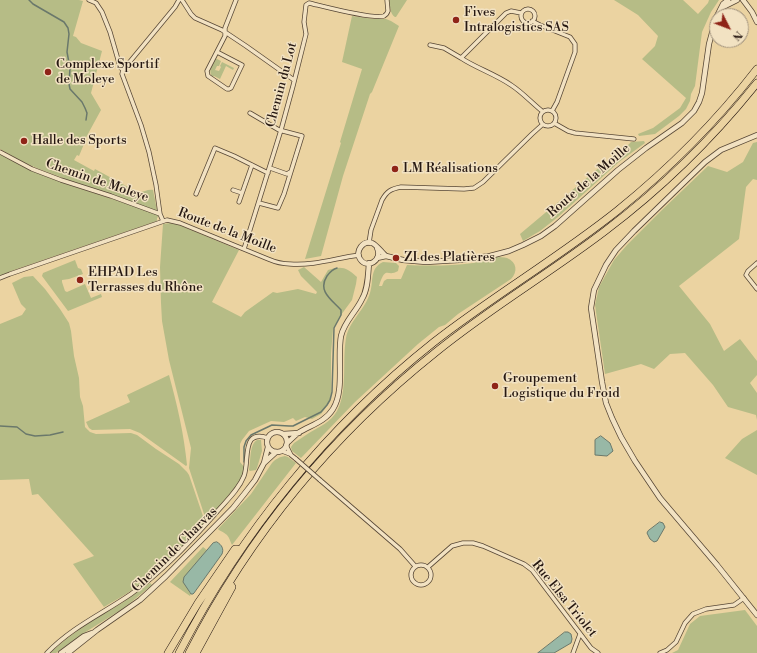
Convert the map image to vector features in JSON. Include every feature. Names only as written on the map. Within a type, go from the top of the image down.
[{"type":"highway","points":[[179,653],[209,599],[242,548],[271,508],[308,462],[342,425],[407,364],[452,328],[599,225],[636,195],[673,162],[700,135],[725,108],[757,69]]},
{"type":"highway","points":[[189,653],[209,616],[259,538],[299,486],[331,450],[375,405],[417,367],[455,336],[583,246],[641,203],[694,154],[732,113],[757,83]]},
{"type":"highway","points":[[168,653],[190,616],[235,549],[242,548]]},
{"type":"highway","points":[[196,653],[232,588],[230,582]]},
{"type":"street","points":[[160,214],[150,157],[141,125],[123,76],[124,70],[179,0]]},
{"type":"street","points":[[182,0],[193,16],[222,30],[241,42],[294,80]]},
{"type":"street","points":[[217,52],[242,65],[231,88],[229,89],[212,80],[208,76],[207,71],[225,36],[225,28],[236,0]]},
{"type":"street","name":"Chemin du Lot","points":[[244,249],[281,130],[306,34],[304,22],[306,5],[309,3],[373,17],[383,16],[386,14],[388,10],[387,0]]},
{"type":"street","name":"Route de la Moille","points":[[721,8],[728,0]]},
{"type":"street","points":[[722,8],[736,0]]},
{"type":"street","points":[[743,0],[757,22]]},
{"type":"street","points":[[93,1],[102,12],[110,32],[120,67],[124,70]]},
{"type":"street","points":[[532,21],[534,19],[534,14],[531,10],[525,10],[521,17],[523,21],[527,23],[532,21],[570,37],[575,44],[575,52],[571,65],[552,111]]},
{"type":"street","points":[[461,58],[506,13],[511,11],[522,13]]},
{"type":"street","name":"Route de la Moille","points":[[377,258],[386,256],[403,260],[426,262],[490,256],[520,247],[551,229],[622,166],[682,123],[694,111],[702,93],[709,44]]},
{"type":"street","points":[[430,45],[444,48],[468,63],[510,84],[542,111]]},
{"type":"street","points":[[548,109],[552,111],[556,117],[554,123],[550,126],[542,125],[539,120],[539,116],[542,111],[548,109]]},
{"type":"street","points":[[250,113],[281,130],[302,136],[278,208],[259,203]]},
{"type":"street","points":[[554,123],[568,131],[575,133],[634,139]]},
{"type":"street","points":[[369,243],[382,200],[391,189],[401,187],[474,188],[483,182],[542,125]]},
{"type":"street","points":[[757,135],[721,150],[705,162],[634,231],[616,250],[606,265],[594,290],[591,308],[606,403],[621,437],[660,498],[757,615]]},
{"type":"street","points":[[735,144],[757,138]]},
{"type":"street","points":[[196,194],[215,148],[268,173]]},
{"type":"street","name":"Chemin de Moleye","points":[[0,152],[32,169],[160,214],[163,221]]},
{"type":"street","points":[[239,202],[252,165]]},
{"type":"street","points":[[270,168],[288,174],[290,172]]},
{"type":"street","points":[[233,190],[242,193]]},
{"type":"street","name":"Route de la Moille","points":[[0,278],[163,221],[171,220],[268,259],[290,264],[307,264],[359,255]]},
{"type":"street","points":[[369,243],[375,245],[377,248],[379,253],[374,262],[369,263],[362,261],[358,252],[363,245],[369,243]]},
{"type":"street","name":"Route de la Moille","points":[[377,248],[386,256]]},
{"type":"street","points":[[291,454],[271,450],[268,447],[268,438],[276,432],[283,434],[299,432],[324,420],[333,410],[337,402],[339,392],[342,332],[364,295],[369,263]]},
{"type":"street","points":[[757,263],[748,271],[746,275],[757,289]]},
{"type":"street","points":[[282,451],[299,432]]},
{"type":"street","points":[[283,434],[287,440],[291,454],[400,549],[415,566]]},
{"type":"street","points":[[46,653],[75,628],[130,594],[150,580],[171,561],[239,486],[247,466],[248,450],[250,442],[253,438],[262,436],[268,438]]},
{"type":"street","name":"Chemin de Charvas","points":[[264,463],[268,447]]},
{"type":"street","name":"Chemin de Charvas","points":[[68,653],[97,630],[140,600],[163,580],[239,500],[250,486],[264,463],[276,452]]},
{"type":"street","name":"Rue Elsa Triolet","points":[[428,567],[452,546],[463,543],[473,543],[483,546],[524,564],[532,570],[591,648],[598,653]]},
{"type":"street","points":[[422,564],[428,567],[431,578],[424,585],[414,583],[411,572],[415,566],[422,564]]},
{"type":"street","points":[[660,653],[667,650],[676,642],[685,623],[693,614],[734,605],[744,598]]},
{"type":"street","points":[[61,653],[84,636],[97,630]]},
{"type":"street","points":[[574,653],[580,634]]},
{"type":"green space","name":"Complexe Sportif de Moleye","points":[[0,0],[83,1],[73,36],[76,37],[81,43],[102,51],[91,93],[101,110],[83,143],[84,144],[79,156],[77,155],[74,160],[94,171],[95,169],[137,192],[153,190],[157,210],[147,208],[63,179],[23,162],[0,149]]},
{"type":"green space","points":[[389,0],[407,0],[396,17],[393,16],[391,12]]},
{"type":"green space","points":[[614,0],[683,0],[698,14],[709,0],[719,0],[714,8],[709,8],[709,16],[702,32],[695,86],[686,109],[655,134],[639,136],[638,134],[653,128],[680,108],[686,98],[642,59],[655,46],[658,36],[638,15]]},
{"type":"green space","points":[[352,16],[386,19],[399,26],[370,94],[343,176],[321,256],[305,259],[362,69],[342,62]]},
{"type":"green space","points":[[215,58],[221,61],[215,70],[219,71],[222,62],[234,68],[233,70],[226,66],[220,79],[214,76],[212,77],[210,69]]},
{"type":"green space","points":[[644,141],[645,143],[619,162],[558,217],[540,231],[523,241],[520,234],[601,166],[603,168],[631,142]]},
{"type":"green space","points":[[757,142],[757,180],[753,179],[746,187],[739,239],[679,286],[710,324],[724,351],[740,339],[757,361],[757,375],[750,383],[757,393],[757,420],[756,415],[728,407],[713,385],[685,353],[670,354],[654,369],[641,364],[605,374],[595,305],[599,287],[614,260],[627,245],[708,166],[727,172],[743,162],[753,143]]},
{"type":"green space","points":[[0,154],[18,164],[56,180],[154,213],[158,215],[157,221],[0,276]]},
{"type":"green space","points":[[163,224],[177,224],[239,250],[212,302],[241,317],[245,312],[273,292],[277,293],[298,289],[316,294],[317,292],[301,276],[298,270],[304,267],[321,282],[328,270],[337,268],[347,269],[357,277],[352,300],[333,329],[331,354],[331,393],[327,406],[321,414],[312,419],[305,417],[296,421],[293,418],[284,422],[271,421],[249,431],[240,444],[240,462],[245,468],[242,478],[216,510],[208,517],[204,514],[189,468],[191,448],[169,360],[162,321],[160,267]]},
{"type":"green space","points":[[497,257],[507,258],[515,265],[515,273],[511,279],[458,314],[445,325],[439,327],[418,344],[355,402],[301,458],[292,451],[291,447],[294,443],[328,421],[337,411],[344,385],[346,338],[350,326],[368,299],[374,272],[379,265],[383,262],[396,263],[399,266],[398,271],[394,273],[385,273],[383,275],[379,286],[382,286],[384,281],[387,279],[401,279],[407,265],[440,266],[465,264]]},
{"type":"green space","points":[[75,260],[78,268],[81,269],[83,274],[62,280],[65,291],[67,292],[85,284],[91,298],[101,294],[102,297],[68,311],[42,276],[43,273]]},
{"type":"green space","points":[[33,276],[45,289],[69,323],[79,378],[80,397],[83,406],[85,427],[90,432],[96,434],[131,433],[137,435],[179,464],[189,475],[205,522],[164,565],[145,581],[104,607],[73,564],[94,556],[38,494],[32,495],[29,479],[0,480],[0,324],[22,315],[26,309],[21,304],[12,283],[24,277]]},
{"type":"green space","points":[[169,375],[182,431],[186,453],[186,466],[140,433],[130,429],[92,430],[89,428],[86,422],[130,402],[127,395]]},
{"type":"green space","points":[[757,430],[757,475],[725,458],[742,439]]},
{"type":"green space","points":[[261,440],[262,451],[256,470],[250,471],[251,449],[254,442]]},
{"type":"green space","points":[[285,456],[296,463],[232,545],[228,536],[218,529],[251,494],[272,463],[278,458]]},
{"type":"green space","points":[[203,547],[207,550],[184,578],[191,594],[190,596],[170,582]]},
{"type":"green space","points":[[150,583],[152,585],[124,608],[84,633],[56,653],[50,653],[77,631],[122,603]]},
{"type":"green space","points":[[745,610],[757,626],[757,653],[672,653],[678,650],[690,624],[700,616]]},
{"type":"shaded area","points":[[601,436],[610,443],[613,451],[607,456],[595,455],[595,440]]},
{"type":"shaded area","points":[[660,522],[663,523],[665,527],[657,541],[654,542],[650,539],[647,533]]},
{"type":"shaded area","points":[[217,542],[222,547],[222,554],[194,593],[191,594],[183,582],[184,577],[213,543]]},
{"type":"shaded area","points":[[565,632],[571,634],[571,643],[554,653],[538,653]]},
{"type":"waterway","points":[[29,0],[33,4],[64,22],[68,28],[69,34],[67,52],[70,68],[69,84],[70,89],[82,102],[85,108],[87,113],[86,120]]},
{"type":"waterway","points":[[244,462],[244,447],[246,441],[251,435],[272,425],[293,426],[321,412],[330,400],[332,392],[334,328],[341,315],[341,310],[327,295],[324,281],[327,276],[337,268]]},
{"type":"waterway","points":[[0,426],[17,427],[26,434],[35,436],[63,432]]},
{"type":"place","name":"Fives Intralogistics SAS","points":[[456,20]]},
{"type":"place","name":"Complexe Sportif de Moleye","points":[[48,72]]},
{"type":"place","name":"Halle des Sports","points":[[24,141]]},
{"type":"place","name":"LM Réalisations","points":[[395,169]]},
{"type":"place","name":"ZI des Platières","points":[[396,258]]},
{"type":"place","name":"EHPAD Les Terrasses du Rhône","points":[[80,280]]},
{"type":"place","name":"Groupement Logistique du Froid","points":[[495,386]]}]
